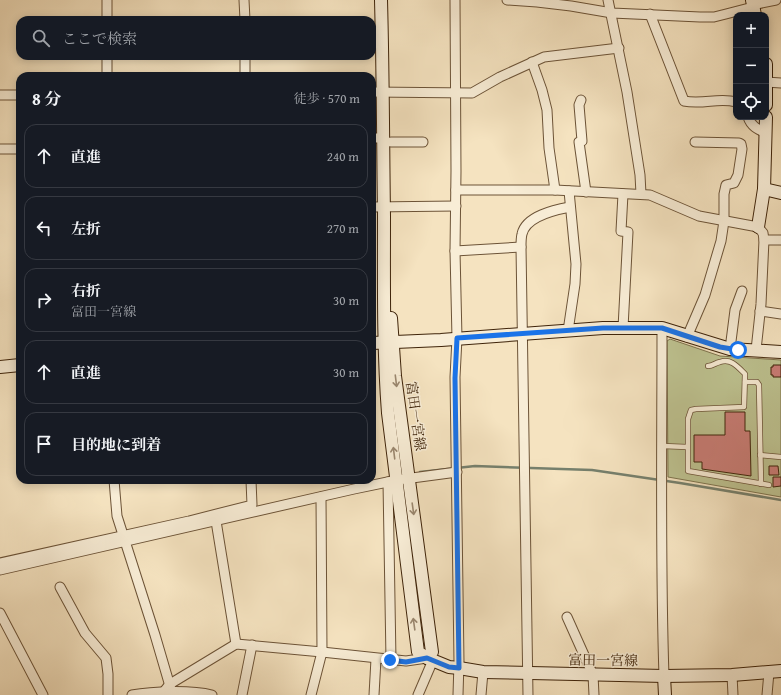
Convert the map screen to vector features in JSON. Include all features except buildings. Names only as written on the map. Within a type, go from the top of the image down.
[{"type":"main road","points":[[381,0],[382,92]]},
{"type":"main road","points":[[382,92],[389,0]]},
{"type":"main road","name":"富田一宮線","points":[[382,92],[383,342],[388,414],[398,481],[418,652],[449,667],[483,672],[664,676],[732,675],[775,672]]},
{"type":"main road","points":[[758,227],[764,189],[766,120]]},
{"type":"main road","points":[[764,189],[781,193]]},
{"type":"main road","points":[[383,342],[441,340],[623,328],[662,328],[687,337],[730,349],[781,352]]},
{"type":"main road","points":[[0,366],[16,365]]},
{"type":"main road","points":[[664,676],[665,695]]},
{"type":"street","points":[[107,0],[107,16]]},
{"type":"street","points":[[244,0],[245,16]]},
{"type":"street","points":[[455,0],[455,251],[457,338],[455,378],[459,668],[458,695]]},
{"type":"street","points":[[507,0],[571,6],[612,13],[714,17],[776,0]]},
{"type":"street","points":[[608,0],[612,13],[640,175],[641,194]]},
{"type":"street","points":[[650,14],[684,101],[703,103],[728,99],[733,101]]},
{"type":"street","points":[[382,92],[472,94],[544,57],[618,48]]},
{"type":"street","points":[[107,60],[107,72]]},
{"type":"street","points":[[245,60],[245,72]]},
{"type":"street","points":[[532,62],[547,110],[549,148],[555,190]]},
{"type":"street","points":[[769,82],[781,83]]},
{"type":"street","points":[[0,95],[16,94]]},
{"type":"street","points":[[581,100],[579,105],[582,141],[579,142],[586,192]]},
{"type":"street","points":[[750,120],[753,126],[758,130],[766,132]]},
{"type":"street","points":[[382,140],[423,142]]},
{"type":"street","points":[[687,337],[712,277],[721,241],[724,221],[724,194],[726,185],[734,183],[738,174],[741,144],[695,142]]},
{"type":"street","points":[[0,148],[16,148]]},
{"type":"street","points":[[456,190],[555,190],[641,194],[650,196],[699,216],[758,227],[763,233],[764,240],[756,350]]},
{"type":"street","points":[[568,331],[575,284],[576,264],[569,191]]},
{"type":"street","points":[[623,194],[621,231],[628,232],[623,328]]},
{"type":"street","points":[[382,207],[456,206]]},
{"type":"street","points":[[528,695],[522,334],[522,234],[526,226],[534,219],[552,211],[570,207]]},
{"type":"street","points":[[764,240],[781,240]]},
{"type":"street","points":[[455,251],[521,247]]},
{"type":"street","points":[[730,349],[735,310],[742,291]]},
{"type":"street","points":[[760,311],[781,314]]},
{"type":"street","points":[[662,328],[661,559],[664,676]]},
{"type":"street","points":[[0,563],[216,522],[321,497],[457,469]]},
{"type":"street","points":[[390,660],[398,481]]},
{"type":"street","points":[[114,484],[116,510],[155,636],[167,692]]},
{"type":"street","points":[[0,570],[252,505],[251,484]]},
{"type":"street","points":[[311,695],[322,652],[321,497]]},
{"type":"street","points":[[216,522],[236,644]]},
{"type":"street","points":[[60,587],[84,633],[106,658],[108,695]]},
{"type":"street","points":[[0,612],[42,695]]},
{"type":"street","points":[[567,617],[593,675],[594,695]]},
{"type":"street","points":[[167,692],[236,644],[406,662],[430,659],[418,695]]},
{"type":"street","points":[[242,695],[252,645]]},
{"type":"street","points":[[374,695],[376,658]]},
{"type":"street","points":[[481,695],[483,672]]},
{"type":"street","points":[[767,695],[775,672]]},
{"type":"street","points":[[732,675],[733,695]]},
{"type":"street","points":[[132,695],[145,692],[212,695]]},
{"type":"lane","points":[[708,366],[713,366],[725,361],[730,362],[745,374],[744,407],[691,410],[688,419],[688,471],[769,485]]},
{"type":"lane","points":[[745,382],[757,382],[760,385],[761,484]]},
{"type":"lane","points":[[662,446],[687,447]]},
{"type":"lane","points":[[760,456],[781,457]]},
{"type":"green space","points":[[670,339],[720,356],[781,360],[781,497],[668,477],[667,341]]},
{"type":"waterway","points":[[420,472],[475,466],[592,470],[781,500]]},
{"type":"route","points":[[390,660],[406,662],[427,658],[449,667],[459,668],[455,378],[457,338],[603,328],[662,328],[720,347],[738,350]]}]
